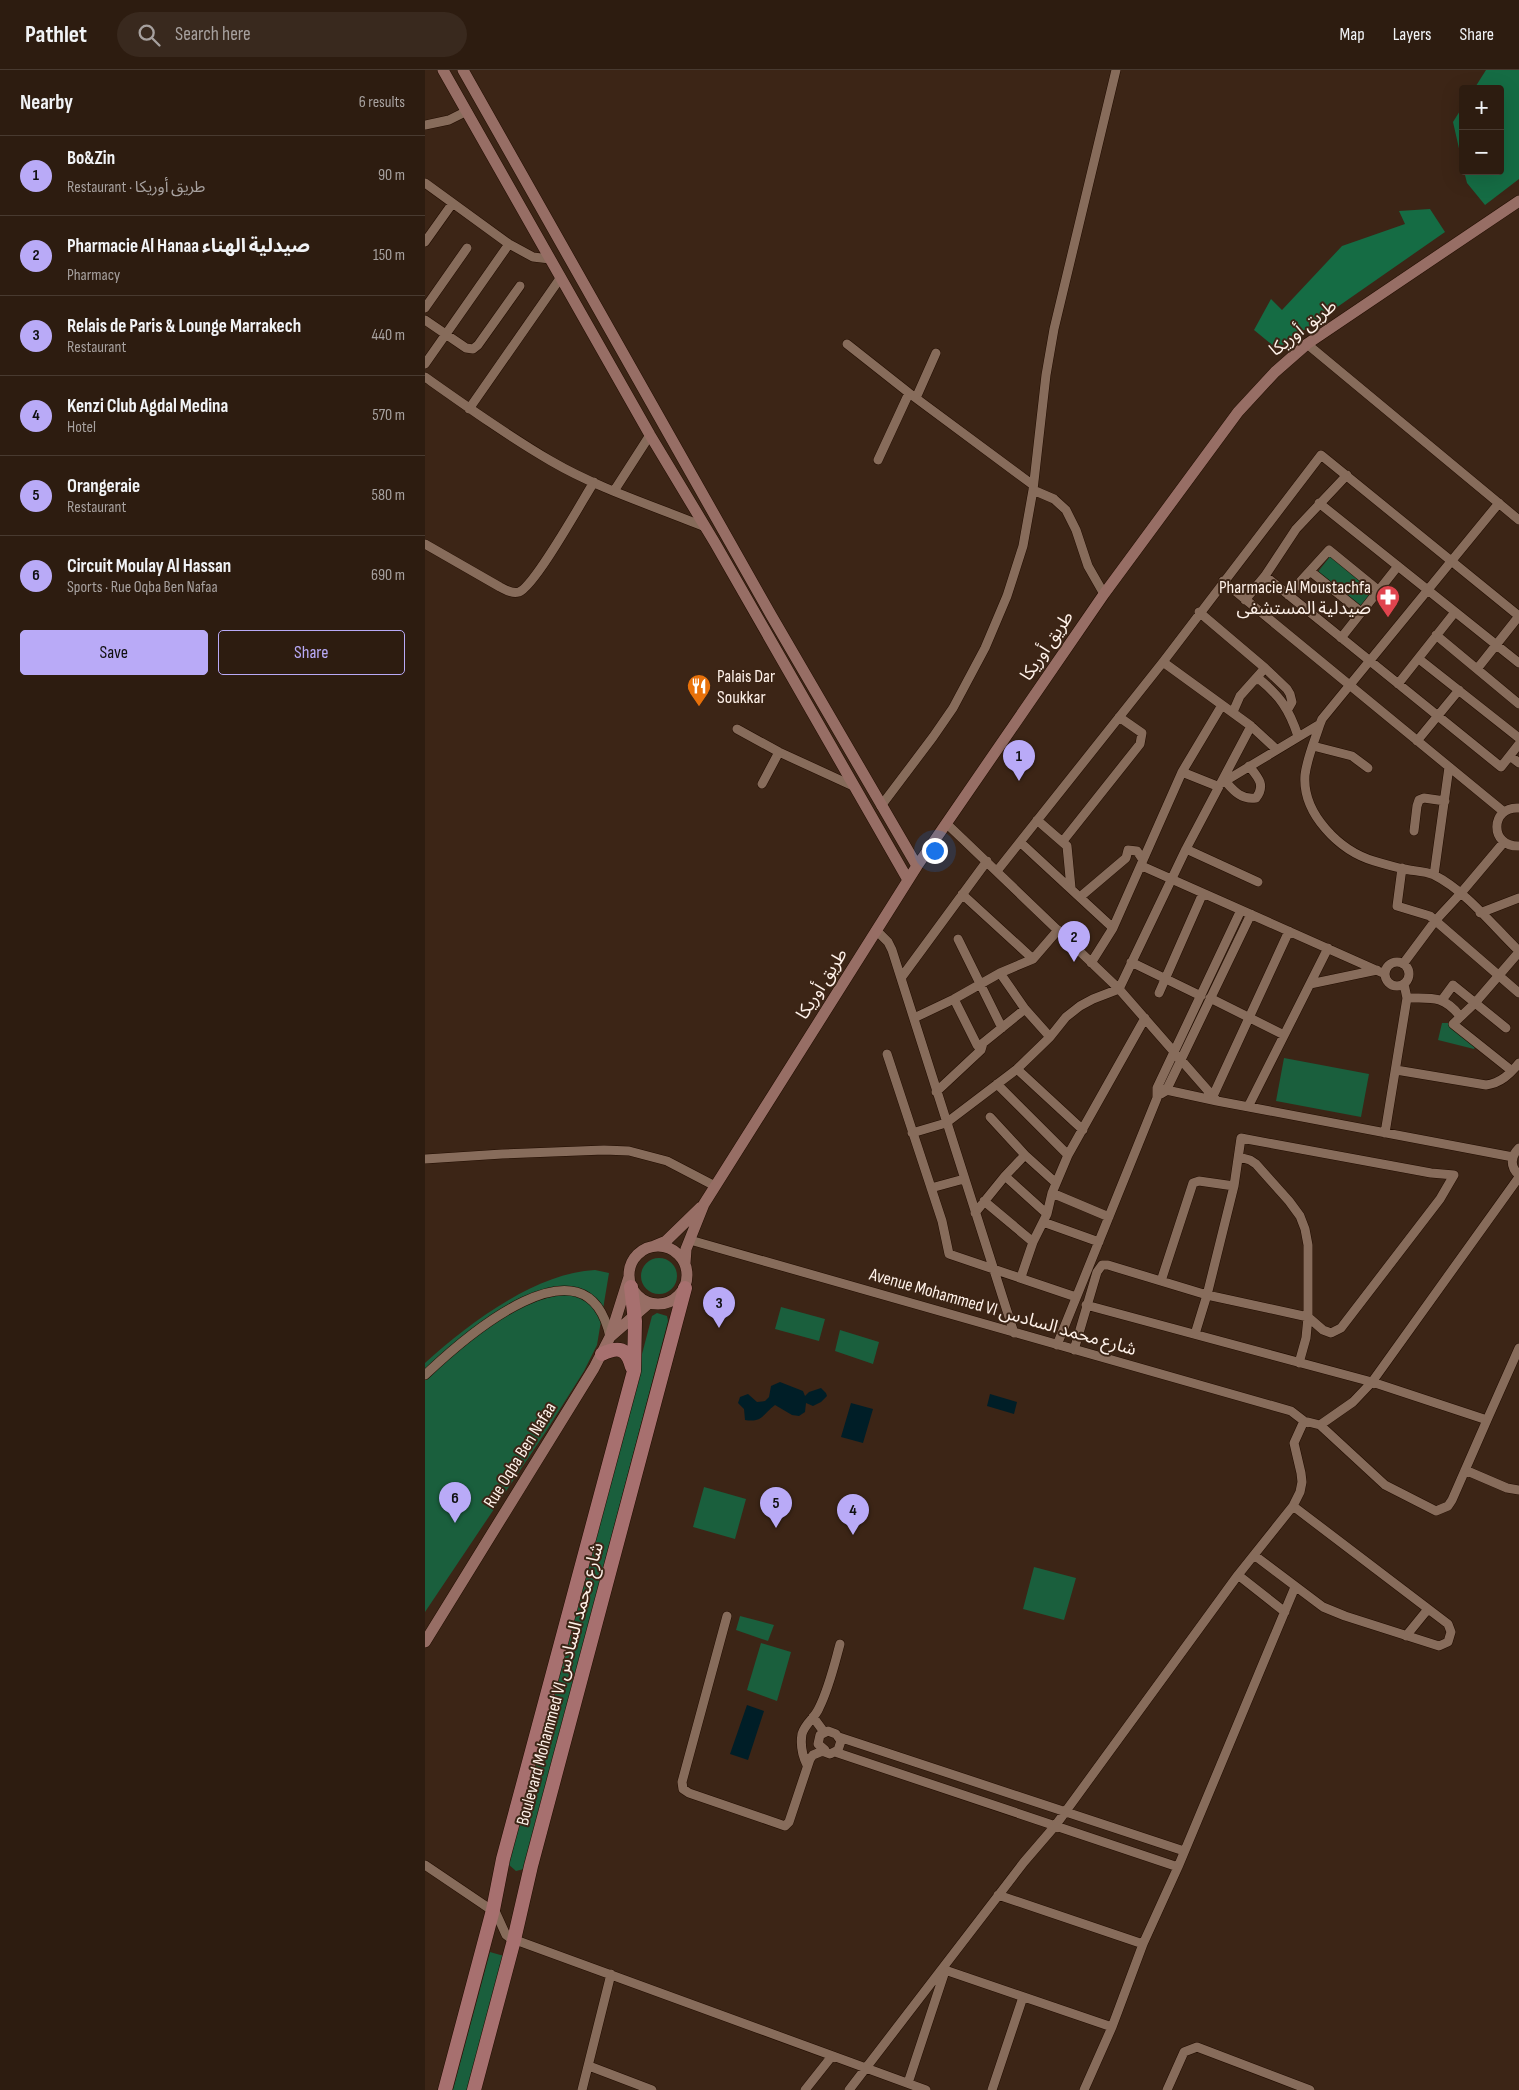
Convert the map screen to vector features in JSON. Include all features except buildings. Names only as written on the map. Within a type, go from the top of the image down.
[{"type":"main road","name":"Boulevard Mohammed VI شارع محمد السادس","points":[[445,2090],[493,1910],[506,1849],[634,1371],[635,1315],[630,1282]]},
{"type":"main road","name":"Boulevard Mohammed VI شارع محمد السادس","points":[[474,2090],[514,1940],[531,1866],[685,1288]]},
{"type":"main road","points":[[602,1354],[615,1349],[621,1350],[629,1357],[634,1371]]},
{"type":"street","points":[[443,70],[650,435],[715,543],[908,880]]},
{"type":"street","points":[[463,70],[717,520],[917,866]]},
{"type":"street","points":[[881,806],[953,708],[985,648],[1007,596],[1023,546],[1033,488],[1046,375],[1054,329],[1116,70]]},
{"type":"street","points":[[468,113],[479,98]]},
{"type":"street","points":[[425,125],[449,120],[468,113],[488,113]]},
{"type":"street","points":[[425,185],[509,244],[533,257],[550,259]]},
{"type":"street","name":"طريق أوريكا","points":[[685,1263],[686,1249],[704,1204],[917,866],[1105,594],[1242,407],[1275,372],[1307,344],[1519,201]]},
{"type":"street","points":[[425,242],[452,204]]},
{"type":"street","points":[[425,364],[509,244]]},
{"type":"street","points":[[425,308],[467,248]]},
{"type":"street","points":[[469,409],[561,277]]},
{"type":"street","points":[[425,320],[465,348],[475,348],[520,286]]},
{"type":"street","points":[[847,344],[1033,488],[1054,499],[1066,510],[1076,530],[1088,566],[1105,594]]},
{"type":"street","points":[[1307,344],[1519,520]]},
{"type":"street","points":[[878,460],[935,354]]},
{"type":"street","points":[[425,377],[469,409],[552,462],[614,491],[705,527]]},
{"type":"street","points":[[614,491],[650,435]]},
{"type":"street","points":[[997,871],[1163,662],[1199,612],[1321,455],[1519,616],[1477,669]]},
{"type":"street","points":[[1245,600],[1265,576],[1296,529],[1347,475]]},
{"type":"street","points":[[425,544],[500,588],[517,592],[523,589],[537,572],[594,482]]},
{"type":"street","points":[[1319,503],[1519,663]]},
{"type":"street","points":[[1499,503],[1322,718],[1307,766],[1305,787],[1314,814],[1344,845],[1364,857],[1435,876],[1461,894],[1519,952],[1475,1003],[1459,1016],[1454,1025],[1512,1071]]},
{"type":"street","points":[[705,527],[717,520]]},
{"type":"street","points":[[715,543],[727,537]]},
{"type":"street","points":[[1288,595],[1330,550],[1378,590]]},
{"type":"street","points":[[1341,638],[1398,566]]},
{"type":"street","points":[[1310,571],[1361,612]]},
{"type":"street","points":[[1265,576],[1501,767],[1519,744]]},
{"type":"street","points":[[1223,582],[1504,812]]},
{"type":"street","points":[[1199,612],[1265,668],[1290,694],[1293,702],[1288,709]]},
{"type":"street","points":[[1398,684],[1455,612]]},
{"type":"street","points":[[1437,635],[1519,704]]},
{"type":"street","points":[[1419,659],[1519,738]]},
{"type":"street","points":[[1163,662],[1233,712],[1276,749]]},
{"type":"street","points":[[1233,712],[1240,696],[1265,668]]},
{"type":"street","points":[[1256,680],[1259,678],[1288,709],[1298,736]]},
{"type":"street","points":[[1417,741],[1439,717],[1459,690]]},
{"type":"street","points":[[1091,963],[1113,928],[1183,772],[1222,705]]},
{"type":"street","points":[[1063,841],[1140,744],[1142,733],[1119,717]]},
{"type":"street","points":[[1221,784],[1320,724]]},
{"type":"street","points":[[912,1133],[946,1123],[1017,1068],[1050,1037],[1066,1017],[1080,1006],[1119,989],[1186,848],[1251,726]]},
{"type":"street","points":[[737,729],[779,752],[853,786]]},
{"type":"street","points":[[1313,746],[1353,756],[1368,768]]},
{"type":"street","points":[[762,784],[779,752]]},
{"type":"street","points":[[1510,756],[1519,763]]},
{"type":"street","points":[[1183,772],[1221,784],[1249,799],[1256,798],[1262,784],[1249,766]]},
{"type":"street","points":[[1435,876],[1449,767]]},
{"type":"street","points":[[1414,831],[1419,800],[1424,798],[1445,801]]},
{"type":"street","points":[[1519,808],[1510,808],[1504,812],[1498,819],[1497,828],[1498,835],[1504,842],[1519,846]]},
{"type":"street","points":[[1037,820],[1063,841],[1068,850],[1071,888]]},
{"type":"street","points":[[947,824],[1119,989],[1215,1099]]},
{"type":"street","points":[[1020,842],[1113,928]]},
{"type":"street","points":[[1403,964],[1435,921],[1461,894],[1504,842]]},
{"type":"street","points":[[1186,848],[1258,882]]},
{"type":"street","points":[[1080,898],[1126,858],[1127,850],[1137,851],[1143,863],[1171,879],[1381,972],[1391,985],[1404,984]]},
{"type":"street","points":[[901,978],[987,861]]},
{"type":"street","points":[[1401,868],[1397,906],[1426,914],[1519,993]]},
{"type":"street","points":[[1159,993],[1203,893]]},
{"type":"street","points":[[962,894],[1033,959]]},
{"type":"street","points":[[1479,913],[1519,898]]},
{"type":"street","points":[[1057,1345],[1175,1051],[1241,910]]},
{"type":"street","points":[[1160,1092],[1181,1059],[1251,914]]},
{"type":"street","points":[[876,930],[890,946],[901,978],[1014,1333]]},
{"type":"street","points":[[914,1018],[954,999],[1000,973],[1033,959],[1058,930]]},
{"type":"street","points":[[1215,1099],[1249,1018],[1289,931]]},
{"type":"street","points":[[958,939],[979,985],[1002,1028]]},
{"type":"street","points":[[1247,1107],[1328,948]]},
{"type":"street","points":[[1131,962],[1201,996]]},
{"type":"street","points":[[1310,984],[1381,972],[1397,962],[1407,968],[1409,974],[1404,984],[1407,998],[1385,1133]]},
{"type":"street","points":[[1000,973],[1025,1009],[1050,1037]]},
{"type":"street","points":[[1442,1000],[1453,985],[1507,1028]]},
{"type":"street","points":[[1210,998],[1284,1036]]},
{"type":"street","points":[[1407,998],[1442,1000],[1449,1004],[1459,1016]]},
{"type":"street","points":[[954,999],[981,1050]]},
{"type":"street","points":[[936,1092],[981,1050],[983,1043],[1025,1009]]},
{"type":"street","points":[[1021,1277],[1068,1155],[1145,1018]]},
{"type":"street","points":[[887,1054],[942,1221],[949,1254],[1076,1297]]},
{"type":"street","points":[[1396,1070],[1486,1084],[1497,1082],[1512,1071],[1519,1062]]},
{"type":"street","points":[[1017,1068],[1083,1130]]},
{"type":"street","points":[[997,1084],[1068,1155]]},
{"type":"street","points":[[1160,1092],[1215,1099],[1247,1107],[1513,1156]]},
{"type":"street","points":[[989,1117],[1025,1155],[1056,1183]]},
{"type":"street","points":[[1074,1350],[1097,1272],[1105,1264],[1207,1295],[1308,1318],[1327,1332],[1336,1332],[1440,1198],[1454,1175],[1431,1173],[1243,1138],[1240,1141],[1234,1186],[1207,1295],[1195,1334]]},
{"type":"street","points":[[1519,1148],[1513,1156],[1512,1165],[1519,1176],[1372,1382],[1353,1402],[1320,1425],[1385,1485],[1436,1511],[1448,1506],[1519,1348]]},
{"type":"street","points":[[425,1159],[502,1154],[629,1151],[667,1161],[715,1186]]},
{"type":"street","points":[[975,1213],[1025,1155]]},
{"type":"street","points":[[1239,1157],[1256,1164],[1300,1216],[1308,1244],[1308,1318],[1306,1338],[1299,1363]]},
{"type":"street","points":[[1005,1176],[1045,1218],[1099,1242]]},
{"type":"street","points":[[931,1188],[964,1179]]},
{"type":"street","points":[[1161,1281],[1193,1183],[1199,1181],[1234,1186]]},
{"type":"street","points":[[1052,1193],[1109,1217]]},
{"type":"street","points":[[985,1201],[1033,1242]]},
{"type":"street","name":"طريق أوريكا","points":[[653,1246],[665,1241],[704,1204]]},
{"type":"street","name":"Avenue Mohammed VI شارع محمد السادس","points":[[690,1240],[1291,1411],[1304,1421],[1320,1425]]},
{"type":"street","points":[[653,1246],[671,1249],[685,1263],[688,1277],[685,1288],[678,1297],[669,1303],[658,1305],[649,1303],[637,1296],[630,1282],[629,1269],[635,1257],[643,1250],[653,1246]]},
{"type":"street","name":"Rue Oqba Ben Nafaa","points":[[425,1642],[602,1354],[630,1282]]},
{"type":"street","points":[[425,1375],[482,1327],[524,1300],[545,1292],[565,1290],[580,1293],[593,1301],[605,1317],[610,1337]]},
{"type":"street","name":"Rue Oqba Ben Nafaa","points":[[610,1337],[649,1303]]},
{"type":"street","points":[[1086,1305],[1372,1382],[1487,1420]]},
{"type":"street","points":[[849,2090],[944,1970],[998,1895],[1055,1826],[1238,1575],[1293,1506],[1300,1492],[1302,1482],[1294,1443],[1304,1421]]},
{"type":"street","points":[[1465,1470],[1507,1488],[1519,1490]]},
{"type":"street","points":[[1254,1555],[1323,1607],[1439,1646],[1448,1642],[1451,1632],[1448,1624],[1293,1506]]},
{"type":"street","points":[[1238,1575],[1285,1612]]},
{"type":"street","points":[[1084,2090],[1112,2027],[1143,1944],[1178,1867],[1295,1587]]},
{"type":"street","points":[[1406,1636],[1428,1609]]},
{"type":"street","points":[[727,1616],[682,1782],[683,1789],[689,1793],[785,1826],[789,1822],[807,1765],[813,1755],[825,1750]]},
{"type":"street","points":[[807,1765],[802,1754],[801,1743],[805,1728],[819,1710],[827,1690],[840,1644]]},
{"type":"street","points":[[813,1717],[824,1732]]},
{"type":"street","points":[[825,1750],[818,1744],[820,1735],[824,1732],[832,1732],[839,1737],[1184,1851]]},
{"type":"street","points":[[835,1752],[840,1746],[839,1737]]},
{"type":"street","points":[[825,1750],[822,1751],[826,1753],[835,1752],[1178,1867]]},
{"type":"street","points":[[930,1783],[935,1769]]},
{"type":"street","points":[[425,1865],[493,1910],[498,1916],[506,1935],[514,1940],[926,2090]]},
{"type":"street","points":[[998,1895],[1143,1944]]},
{"type":"street","points":[[944,1970],[1112,2027]]},
{"type":"street","points":[[909,2084],[944,1970]]},
{"type":"street","points":[[582,2090],[611,1974]]},
{"type":"street","points":[[991,2090],[1023,1997]]},
{"type":"street","points":[[1167,2090],[1184,2052],[1197,2047],[1310,2090]]},
{"type":"street","points":[[805,2090],[832,2056]]},
{"type":"street","points":[[589,2066],[652,2090]]},
{"type":"green space","points":[[1486,70],[1519,70],[1519,179],[1485,205],[1467,183],[1465,175],[1504,175],[1504,85],[1477,85]]},
{"type":"green space","points":[[1459,112],[1459,148],[1453,122]]},
{"type":"green space","points":[[1430,209],[1445,232],[1277,349],[1254,330],[1271,299],[1282,310],[1342,246],[1405,224],[1399,211]]},
{"type":"green space","points":[[1332,554],[1376,591],[1361,609],[1317,573]]},
{"type":"green space","points":[[1442,1023],[1449,1023],[1478,1043],[1474,1049],[1438,1040]]},
{"type":"green space","points":[[1284,1058],[1369,1074],[1361,1117],[1276,1101]]},
{"type":"green space","points":[[659,1258],[666,1259],[672,1263],[676,1269],[676,1283],[672,1289],[666,1293],[659,1294],[652,1293],[646,1289],[642,1283],[641,1276],[642,1269],[646,1263],[652,1259]]},
{"type":"green space","points":[[595,1270],[609,1273],[597,1345],[584,1371],[545,1433],[425,1612],[425,1363],[461,1332],[526,1290],[572,1273]]},
{"type":"green space","points":[[781,1307],[825,1319],[819,1341],[775,1329]]},
{"type":"green space","points":[[657,1313],[667,1316],[668,1321],[524,1869],[516,1871],[508,1864],[652,1316]]},
{"type":"green space","points":[[840,1330],[879,1342],[873,1364],[835,1351]]},
{"type":"green space","points":[[704,1487],[746,1499],[735,1539],[693,1527]]},
{"type":"green space","points":[[1034,1567],[1076,1578],[1064,1620],[1023,1609]]},
{"type":"green space","points":[[740,1616],[774,1625],[768,1641],[736,1630]]},
{"type":"green space","points":[[761,1643],[791,1652],[777,1701],[747,1690]]},
{"type":"green space","points":[[490,1952],[504,1956],[468,2090],[453,2090]]},
{"type":"water","points":[[780,1382],[803,1391],[805,1396],[809,1392],[821,1388],[827,1396],[813,1406],[806,1403],[805,1412],[799,1416],[792,1415],[775,1405],[759,1419],[745,1420],[744,1409],[738,1403],[740,1397],[748,1394],[757,1402],[765,1401],[769,1397],[771,1386]]},
{"type":"water","points":[[990,1394],[1017,1402],[1014,1414],[987,1406]]},
{"type":"water","points":[[851,1403],[873,1409],[863,1443],[841,1437]]},
{"type":"water","points":[[747,1705],[764,1711],[748,1760],[730,1754]]},
{"type":"place","name":"Pharmacie Al Moustachfa صيدلية المستشفى","points":[[1388,618]]},
{"type":"place","name":"Palais Dar Soukkar","points":[[699,707]]},
{"type":"place","name":"Bo&Zin","points":[[1019,781]]},
{"type":"place","name":"Pharmacie Al Hanaa صيدلية الهناء","points":[[1074,962]]},
{"type":"place","name":"Relais de Paris & Lounge Marrakech","points":[[719,1328]]},
{"type":"place","name":"Circuit Moulay Al Hassan","points":[[455,1523]]},
{"type":"place","name":"Orangeraie","points":[[776,1528]]},
{"type":"place","name":"Kenzi Club Agdal Medina","points":[[853,1535]]}]
